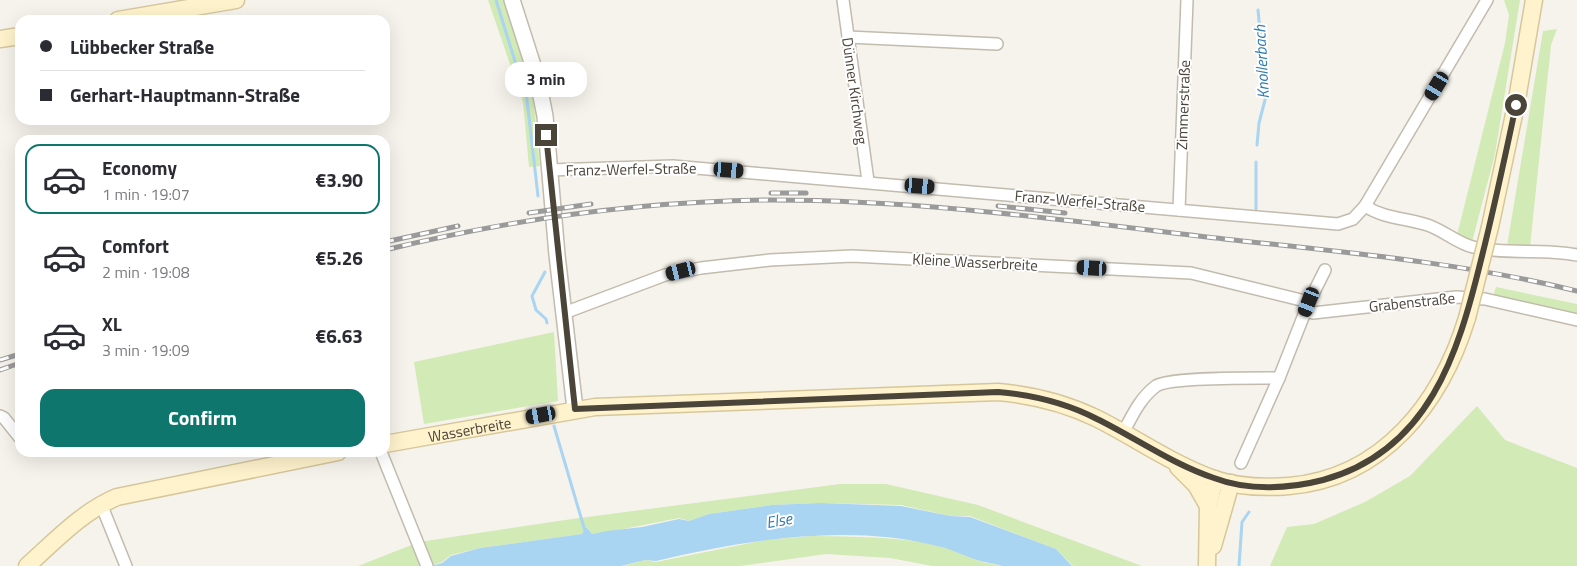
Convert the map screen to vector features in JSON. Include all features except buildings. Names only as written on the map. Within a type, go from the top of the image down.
[{"type":"main road","points":[[148,15],[236,0]]},
{"type":"main road","name":"Wasserbreite","points":[[390,443],[575,409],[998,392],[1032,396],[1066,405],[1123,433],[1169,459],[1223,481],[1264,487],[1313,483],[1345,472],[1377,455],[1407,429],[1427,404],[1452,360],[1467,318],[1490,227],[1516,105],[1534,0]]},
{"type":"main road","points":[[0,39],[15,37]]},
{"type":"main road","points":[[27,566],[101,504],[135,492],[313,457]]},
{"type":"main road","name":"Wasserbreite","points":[[1169,459],[1196,485],[1208,506]]},
{"type":"main road","points":[[1207,566],[1208,506],[1223,481]]},
{"type":"main road","points":[[1207,566],[1223,481]]},
{"type":"street","points":[[512,0],[538,81],[545,116],[549,170],[575,409]]},
{"type":"street","name":"Dünner Kirchweg","points":[[843,0],[868,181]]},
{"type":"street","name":"Zimmerstraße","points":[[1179,210],[1187,0]]},
{"type":"street","name":"Franz-Werfel-Straße","points":[[549,170],[673,166],[868,181],[1338,224],[1353,219],[1365,206],[1488,0]]},
{"type":"street","points":[[848,37],[997,44]]},
{"type":"street","points":[[1365,206],[1375,213],[1426,224],[1471,247],[1497,251],[1577,255]]},
{"type":"street","name":"Kleine Wasserbreite","points":[[564,313],[665,275],[681,271],[770,260],[852,256],[1191,273],[1307,306]]},
{"type":"street","points":[[1241,463],[1279,378],[1307,306],[1326,270]]},
{"type":"street","name":"Grabenstraße","points":[[1307,306],[1313,313],[1456,297],[1486,298],[1577,320]]},
{"type":"street","points":[[1123,433],[1140,402],[1158,385],[1185,381],[1279,378]]},
{"type":"street","points":[[0,416],[4,418],[15,432]]},
{"type":"street","points":[[383,457],[427,566]]},
{"type":"street","points":[[101,504],[126,566]]},
{"type":"green space","points":[[488,0],[505,0],[533,94],[540,166],[529,167],[523,102]]},
{"type":"green space","points":[[1504,0],[1520,0],[1495,154],[1472,242],[1457,235],[1505,43],[1509,15]]},
{"type":"green space","points":[[1557,29],[1551,45],[1530,247],[1507,246],[1543,31]]},
{"type":"green space","points":[[1496,287],[1577,304],[1577,314],[1493,297]]},
{"type":"green space","points":[[554,332],[558,401],[424,424],[414,362]]},
{"type":"green space","points":[[1477,406],[1505,440],[1577,468],[1577,566],[1270,566],[1287,527],[1314,524],[1365,502],[1410,476]]},
{"type":"green space","points":[[840,484],[886,484],[978,505],[1142,566],[1073,566],[1056,549],[970,516],[950,516],[901,505],[821,503],[772,505],[709,514],[689,521],[679,518],[603,533],[592,534],[586,527],[582,534],[480,548],[451,555],[442,562],[430,566],[358,566],[419,542],[572,519]]},
{"type":"green space","points":[[811,536],[921,542],[936,545],[985,563],[1001,566],[932,566],[890,558],[826,554],[740,566],[623,566],[645,560],[656,562],[765,540]]},
{"type":"water","name":"Else","points":[[821,503],[901,506],[950,516],[970,517],[1056,549],[1072,566],[1002,566],[980,561],[943,547],[903,539],[832,535],[760,541],[656,561],[645,560],[621,566],[431,566],[442,563],[451,556],[480,548],[582,534],[586,527],[592,534],[642,527],[679,519],[689,521],[709,514],[772,505]]},
{"type":"waterway","points":[[496,0],[527,100],[538,196]]},
{"type":"waterway","name":"Knollerbach","points":[[1257,145],[1259,123],[1266,96],[1258,10]]},
{"type":"waterway","name":"Knollerbach","points":[[1256,162],[1256,210]]},
{"type":"waterway","points":[[545,272],[532,296],[536,310],[546,319],[547,323]]},
{"type":"waterway","points":[[554,426],[585,531]]},
{"type":"waterway","name":"Knollerbach","points":[[1239,566],[1242,522],[1249,512]]},
{"type":"railway","points":[[771,193],[806,193]]},
{"type":"railway","points":[[390,249],[481,229],[626,208],[724,201],[827,201],[882,203],[990,212],[1346,252],[1439,264],[1577,291]]},
{"type":"railway","points":[[529,213],[591,204]]},
{"type":"railway","points":[[998,206],[1065,213]]},
{"type":"railway","points":[[390,241],[458,226]]},
{"type":"railway","points":[[0,360],[15,356]]},
{"type":"railway","points":[[0,370],[15,365]]},
{"type":"route","points":[[546,135],[558,269],[575,409],[944,392],[998,392],[1032,396],[1066,405],[1098,419],[1191,470],[1215,479],[1247,486],[1280,487],[1313,483],[1329,478],[1362,464],[1377,455],[1396,440],[1418,417],[1438,388],[1452,360],[1467,318],[1490,227],[1516,105]]}]
